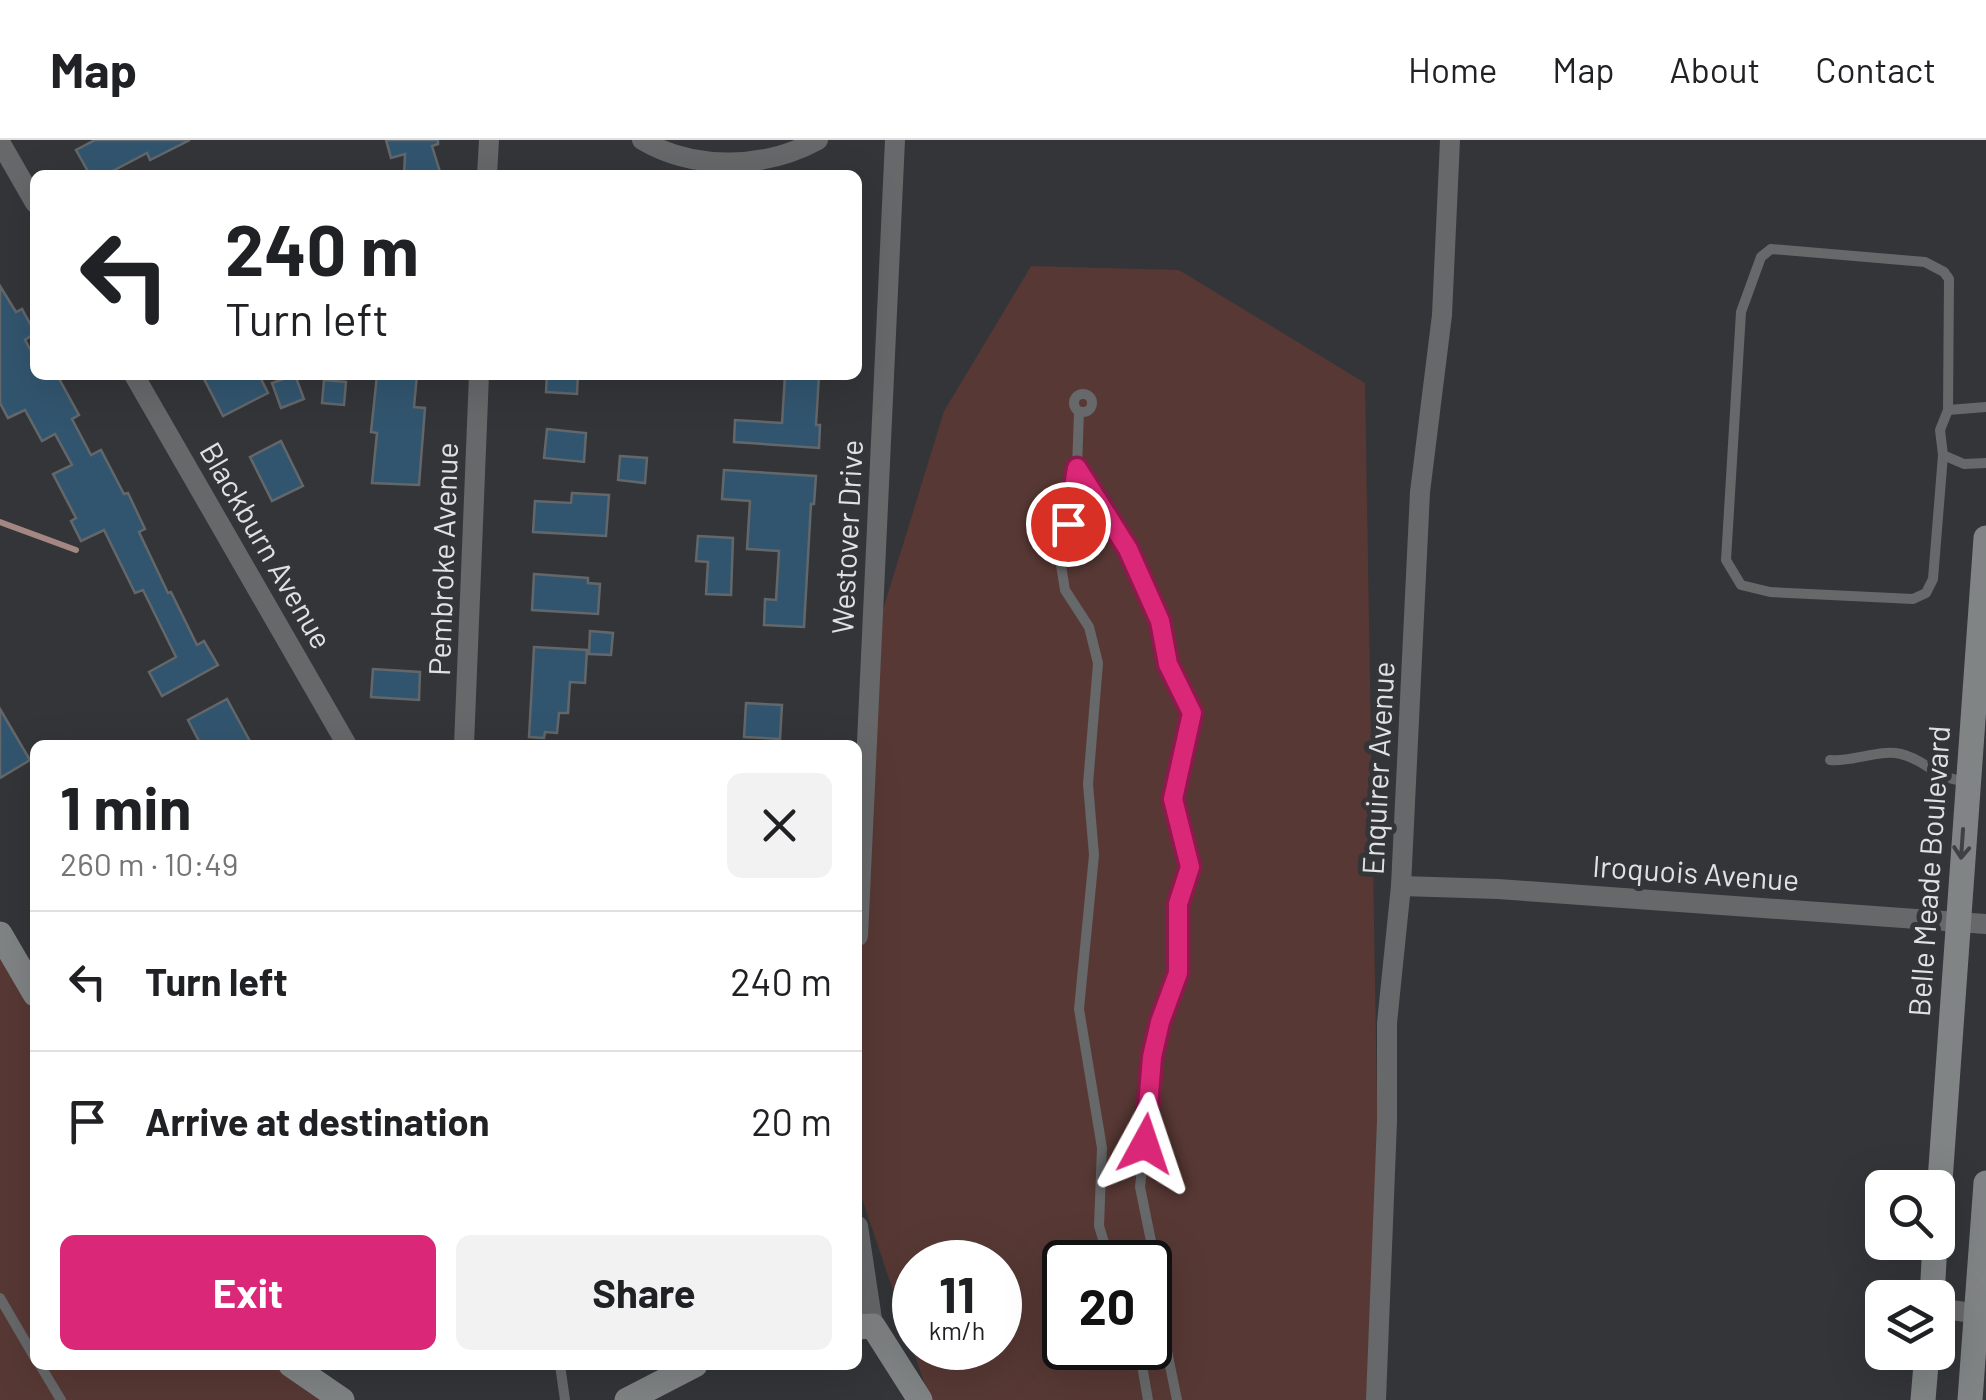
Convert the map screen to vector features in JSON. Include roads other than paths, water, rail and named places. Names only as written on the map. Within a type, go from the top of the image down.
[{"type":"main road","name":"Belle Meade Boulevard","points":[[1940,1170],[1986,538]]},
{"type":"main road","points":[[0,934],[30,985]]},
{"type":"main road","points":[[1970,1400],[1982,1314],[1986,1183]]},
{"type":"main road","points":[[865,1327],[920,1400]]},
{"type":"main road","points":[[298,1370],[342,1400]]},
{"type":"main road","points":[[627,1400],[685,1370]]},
{"type":"main road","points":[[1923,1400],[1926,1370]]},
{"type":"street","points":[[487,170],[489,140]]},
{"type":"street","points":[[642,140],[661,151],[721,165],[797,152],[818,140]]},
{"type":"street","name":"Westover Drive","points":[[862,850],[895,140]]},
{"type":"street","name":"Enquirer Avenue","points":[[1376,1400],[1388,1121],[1387,1024],[1402,886],[1420,492],[1442,315],[1450,140]]},
{"type":"street","points":[[0,142],[30,194]]},
{"type":"street","name":"Blackburn Avenue","points":[[137,380],[344,740]]},
{"type":"street","name":"Pembroke Avenue","points":[[464,740],[479,380]]},
{"type":"street","name":"Iroquois Avenue","points":[[1402,886],[1986,924]]},
{"type":"street","points":[[862,1284],[865,1327]]},
{"type":"street","points":[[1955,1310],[1982,1314]]},
{"type":"lane","points":[[1771,249],[1925,262],[1944,272],[1951,292],[1948,410],[1940,430],[1943,455],[1938,554],[1934,579],[1926,593],[1913,599],[1770,592],[1741,585],[1732,574],[1726,560],[1741,312],[1761,257],[1771,249]]},
{"type":"lane","points":[[1948,410],[1986,408]]},
{"type":"lane","points":[[1079,412],[1077,468],[1060,560],[1065,590],[1089,626],[1098,663],[1088,784],[1094,855],[1079,1009],[1102,1148],[1099,1226],[1103,1240]]},
{"type":"lane","points":[[1943,455],[1964,464],[1986,462]]},
{"type":"lane","points":[[1077,468],[1128,549],[1160,621],[1168,664],[1192,713],[1173,799],[1190,867],[1178,904],[1178,973],[1152,1057],[1140,1187],[1153,1251],[1156,1297],[1177,1400]]},
{"type":"lane","points":[[1830,760],[1850,762],[1887,752],[1904,755],[1946,780],[1967,782]]},
{"type":"lane","points":[[0,1298],[30,1349]]},
{"type":"lane","points":[[43,1370],[61,1400]]},
{"type":"lane","points":[[561,1370],[565,1400]]},
{"type":"lane","points":[[1143,1370],[1148,1400]]},
{"type":"waterway","points":[[0,522],[76,550]]}]
